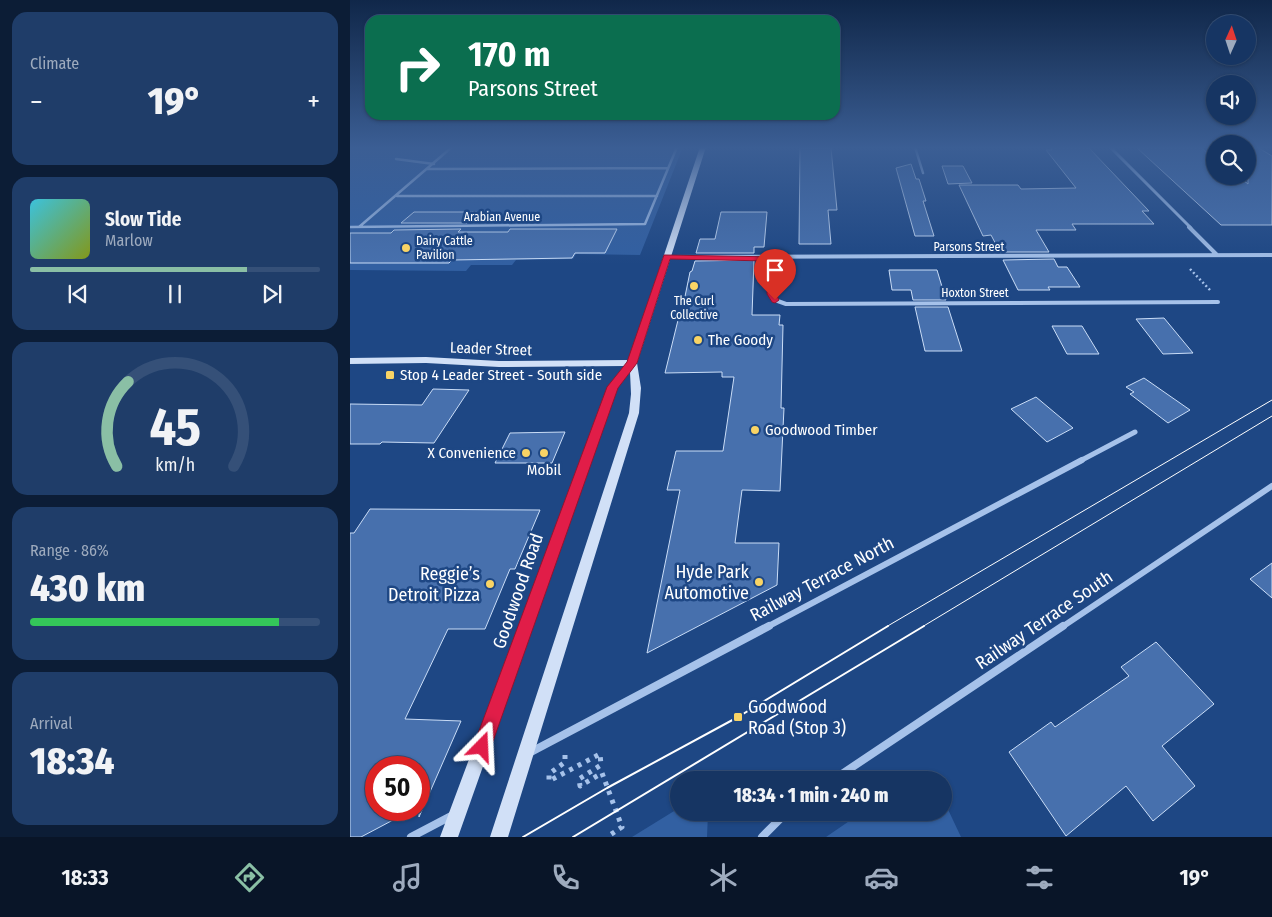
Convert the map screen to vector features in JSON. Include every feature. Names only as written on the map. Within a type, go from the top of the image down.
[{"type":"main road","name":"Goodwood Road","points":[[449,837],[613,387],[632,363],[690,186]]},
{"type":"main road","name":"Leader Street","points":[[350,361],[426,360],[499,364],[632,363]]},
{"type":"main road","name":"Goodwood Road","points":[[499,837],[634,413],[637,380],[632,363]]},
{"type":"street","points":[[359,227],[408,186]]},
{"type":"street","points":[[397,196],[657,196],[661,186]]},
{"type":"street","points":[[1149,186],[1217,255]]},
{"type":"street","name":"Arabian Avenue","points":[[350,227],[645,224],[657,196]]},
{"type":"street","name":"Parsons Street","points":[[666,257],[1272,255]]},
{"type":"street","name":"Hoxton Street","points":[[774,258],[771,294],[775,300],[786,304],[1218,302]]},
{"type":"street","name":"Railway Terrace North","points":[[524,755],[1134,432]]},
{"type":"street","name":"Railway Terrace South","points":[[846,771],[1272,486]]},
{"type":"street","points":[[411,837],[457,812]]},
{"type":"street","points":[[762,837],[778,821]]},
{"type":"path","points":[[1178,256],[1216,297],[1218,302]]},
{"type":"path","points":[[564,755],[565,762],[549,774],[549,781],[600,754],[601,765],[579,779],[580,786],[602,773],[622,827],[607,837]]},
{"type":"shaded area","points":[[350,186],[667,186],[640,255],[576,254],[573,259],[516,260],[512,265],[471,265],[466,271],[350,270]]},
{"type":"shaded area","points":[[670,814],[670,821],[708,821],[707,837],[632,837]]},
{"type":"shaded area","points":[[952,818],[961,837],[826,837],[849,821],[952,821]]},
{"type":"building","points":[[800,186],[835,186],[837,210],[828,210],[831,244],[799,244]]},
{"type":"building","points":[[901,186],[921,186],[926,201],[923,201],[934,236],[915,236]]},
{"type":"building","points":[[959,186],[1019,186],[1021,189],[1076,188],[1074,186],[1125,186],[1149,211],[1142,211],[1154,224],[1072,224],[1076,230],[1036,230],[1049,252],[1000,252],[991,235],[983,236]]},
{"type":"building","points":[[1179,186],[1272,186],[1272,225],[1221,225]]},
{"type":"building","points":[[414,212],[477,212],[467,223],[401,223]]},
{"type":"building","points":[[721,212],[767,212],[764,247],[754,247],[754,253],[696,253],[700,239],[715,239]]},
{"type":"building","points":[[461,229],[458,232],[508,232],[510,229],[617,229],[605,253],[575,253],[572,258],[452,260],[449,263],[350,263],[350,233]]},
{"type":"building","points":[[1054,259],[1058,267],[1067,267],[1080,287],[1048,287],[1050,290],[1018,290],[1003,260]]},
{"type":"building","points":[[754,260],[752,315],[780,315],[779,325],[783,325],[781,408],[784,408],[780,491],[742,490],[735,543],[779,543],[777,585],[647,653],[680,490],[667,490],[676,451],[723,451],[734,377],[722,377],[722,372],[665,373],[679,316],[681,316],[690,272],[695,261]]},
{"type":"building","points":[[889,270],[937,270],[946,300],[913,300],[911,290],[892,290]]},
{"type":"building","points":[[915,307],[948,307],[962,351],[925,351]]},
{"type":"building","points":[[1164,318],[1193,353],[1163,354],[1136,319]]},
{"type":"building","points":[[1052,326],[1082,326],[1099,354],[1067,354]]},
{"type":"building","points":[[1144,378],[1190,410],[1168,423],[1130,394],[1134,392],[1126,387]]},
{"type":"building","points":[[433,389],[469,390],[434,443],[382,442],[380,444],[350,444],[350,404],[422,405]]},
{"type":"building","points":[[1036,397],[1073,428],[1047,442],[1011,409]]},
{"type":"building","points":[[565,432],[552,463],[495,463],[510,433]]},
{"type":"building","points":[[370,509],[540,510],[515,569],[510,569],[485,629],[448,629],[405,719],[461,721],[430,792],[430,756],[365,756],[365,821],[391,821],[361,837],[350,837],[350,533],[354,533]]},
{"type":"building","points":[[1272,563],[1272,598],[1250,579]]},
{"type":"building","points":[[1156,642],[1214,704],[1162,746],[1195,786],[1153,821],[1126,786],[1066,836],[1009,752],[1051,722],[1055,727],[1129,676],[1121,667]]},
{"type":"tram line","points":[[886,627],[1272,400]]},
{"type":"tram line","points":[[922,627],[1272,416]]},
{"type":"tram line","points":[[523,837],[607,788],[738,717],[888,626]]},
{"type":"tram line","points":[[573,837],[924,626]]},
{"type":"place","name":"Dairy Cattle Pavilion","points":[[406,248]]},
{"type":"place","name":"The Curl Collective","points":[[694,286]]},
{"type":"place","name":"The Goody","points":[[698,340]]},
{"type":"place","name":"Stop 4 Leader Street - South side","points":[[390,375]]},
{"type":"place","name":"Goodwood Timber","points":[[755,430]]},
{"type":"place","name":"X Convenience","points":[[526,453]]},
{"type":"place","name":"Mobil","points":[[544,453]]},
{"type":"place","name":"Hyde Park Automotive","points":[[759,582]]},
{"type":"place","name":"Reggie’s Detroit Pizza","points":[[490,584]]},
{"type":"place","name":"Goodwood Road (Stop 3)","points":[[738,717]]},
{"type":"route","points":[[482,747],[613,387],[632,363],[666,257],[774,258],[771,294],[775,300]]}]
